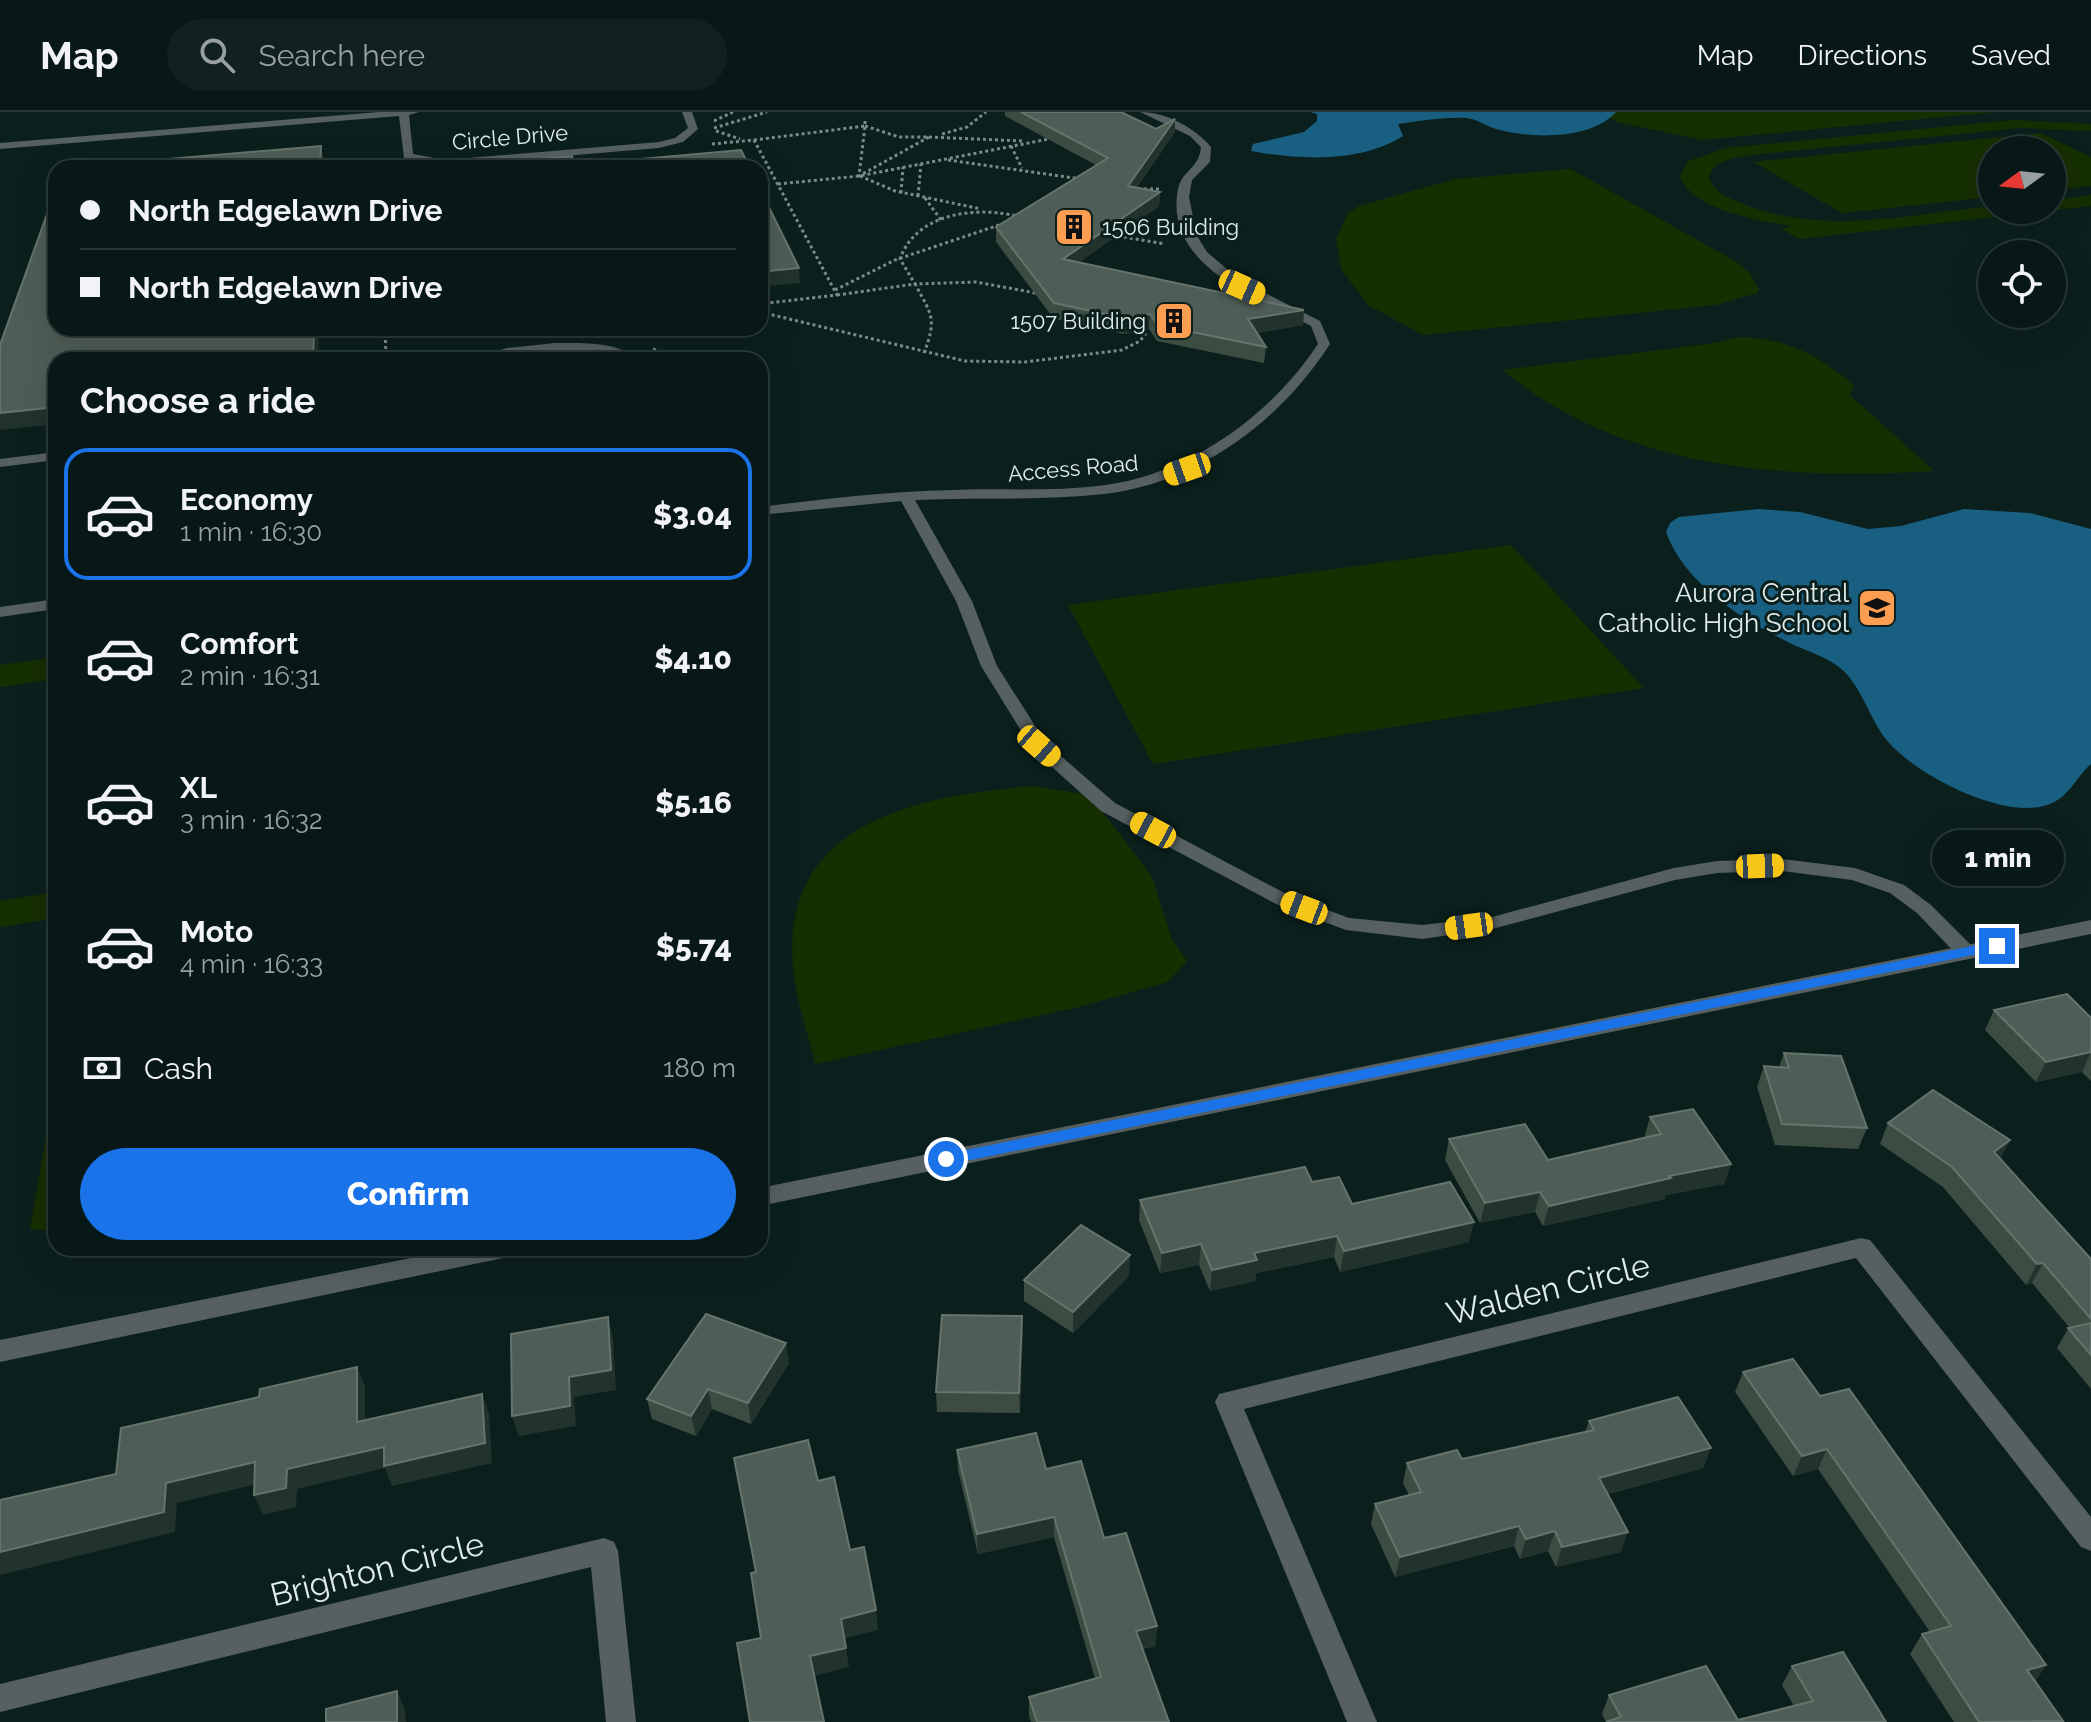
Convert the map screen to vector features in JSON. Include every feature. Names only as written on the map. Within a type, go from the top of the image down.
[{"type":"street","points":[[666,143],[693,129],[687,112]]},
{"type":"street","points":[[1145,112],[1194,134],[1206,147],[1205,162],[1189,175],[1181,190]]},
{"type":"street","points":[[0,146],[409,113]]},
{"type":"street","name":"Circle Drive","points":[[409,113],[408,156],[423,160]]},
{"type":"street","name":"Circle Drive","points":[[440,160],[666,143]]},
{"type":"street","name":"Access Road","points":[[768,510],[905,496],[1033,495],[1141,484],[1187,469],[1216,452],[1266,412],[1308,370],[1324,344],[1316,324],[1242,287],[1200,251],[1187,235],[1181,190]]},
{"type":"street","points":[[539,352],[589,346],[616,352]]},
{"type":"street","points":[[0,463],[48,457]]},
{"type":"street","points":[[905,496],[964,601],[989,666],[1039,746],[1108,807],[1283,900],[1346,924],[1422,932],[1492,923],[1674,874],[1717,867],[1782,865],[1855,874],[1897,889],[1924,909],[1966,952]]},
{"type":"street","points":[[0,612],[48,605]]},
{"type":"street","points":[[768,1195],[2091,927]]},
{"type":"street","name":"Walden Circle","points":[[1362,1722],[1228,1402],[1861,1247],[2091,1538]]},
{"type":"street","points":[[0,1351],[469,1256]]},
{"type":"street","name":"Brighton Circle","points":[[0,1698],[604,1551],[621,1722]]},
{"type":"path","points":[[711,129],[767,112]]},
{"type":"path","points":[[859,176],[929,137],[967,127],[986,112]]},
{"type":"path","points":[[859,176],[869,136],[865,119]]},
{"type":"path","points":[[666,143],[683,147],[865,126],[884,134]]},
{"type":"path","points":[[869,136],[884,134],[1038,141]]},
{"type":"path","points":[[778,184],[859,176],[1055,138]]},
{"type":"path","points":[[754,140],[765,160]]},
{"type":"path","points":[[1011,146],[1022,169]]},
{"type":"path","points":[[943,159],[1086,180]]},
{"type":"path","points":[[918,196],[921,164]]},
{"type":"path","points":[[768,166],[836,292]]},
{"type":"path","points":[[901,193],[903,167]]},
{"type":"path","points":[[859,176],[901,193],[1029,219]]},
{"type":"path","points":[[1132,189],[1181,190]]},
{"type":"path","points":[[925,198],[941,220]]},
{"type":"path","points":[[900,259],[909,239],[941,220],[987,210]]},
{"type":"path","points":[[836,292],[900,259],[1019,217]]},
{"type":"path","points":[[1111,235],[1200,251]]},
{"type":"path","points":[[900,259],[931,313],[934,327],[924,353]]},
{"type":"path","points":[[768,303],[915,284],[976,282],[1041,294],[1048,289]]},
{"type":"path","points":[[768,314],[965,361],[1025,362],[1122,350],[1146,333]]},
{"type":"green space","points":[[1601,112],[1995,112],[1702,140],[1617,122]]},
{"type":"green space","points":[[2013,120],[2091,124],[2091,131],[2021,128],[1746,156],[1716,166],[1709,178],[1723,195],[1766,212],[1798,218],[1862,220],[1978,208],[1978,219],[1799,239],[1782,229],[1791,226],[1728,212],[1697,197],[1686,187],[1680,176],[1688,161],[1726,148]]},
{"type":"green space","points":[[2041,133],[2047,136],[2011,136]]},
{"type":"green space","points":[[1978,139],[1978,198],[1842,213],[1754,162]]},
{"type":"green space","points":[[2066,145],[2091,157],[2091,186],[2066,189]]},
{"type":"green space","points":[[1571,169],[1735,261],[1749,272],[1759,289],[1757,293],[1716,305],[1423,335],[1368,305],[1341,269],[1336,239],[1348,213],[1359,206],[1455,179]]},
{"type":"green space","points":[[2091,195],[2091,206],[2066,209],[2066,198]]},
{"type":"green space","points":[[1738,337],[1771,340],[1800,350],[1828,365],[1854,385],[1850,395],[1934,471],[1821,473],[1708,461],[1653,448],[1600,429],[1550,403],[1503,370],[1715,343]]},
{"type":"green space","points":[[1511,545],[1644,688],[1153,764],[1068,605]]},
{"type":"green space","points":[[48,658],[48,680],[0,687],[0,665]]},
{"type":"green space","points":[[1033,786],[1090,795],[1152,877],[1172,939],[1187,961],[1168,982],[1079,1007],[815,1064],[793,967],[795,917],[809,878],[834,848],[866,825],[904,809],[946,798]]},
{"type":"green space","points":[[48,893],[48,919],[0,927],[0,901]]},
{"type":"green space","points":[[48,1124],[48,1230],[30,1229]]},
{"type":"water","points":[[1310,112],[1616,112],[1591,128],[1559,135],[1510,132],[1471,119],[1450,118],[1398,124],[1403,136],[1386,145],[1349,155],[1309,157],[1251,151],[1253,144],[1304,132],[1317,121],[1317,114]]},
{"type":"water","points":[[1758,509],[1800,512],[1868,529],[1901,526],[1964,509],[2030,513],[2091,529],[2091,764],[2061,798],[2047,805],[2028,808],[1983,800],[1916,766],[1885,738],[1859,691],[1839,667],[1753,623],[1717,598],[1686,568],[1666,532],[1670,523],[1679,517]]},
{"type":"building","points":[[1021,112],[1121,112],[1156,129],[1175,119],[1128,186],[1160,192],[1063,259],[1304,310],[1248,319],[1266,347],[1158,325],[1150,314],[1125,318],[1054,303],[996,227],[1108,158]]},
{"type":"building","points":[[321,146],[320,160],[157,160]]},
{"type":"building","points":[[741,150],[746,160],[630,160]]},
{"type":"building","points":[[572,156],[573,160],[526,160]]},
{"type":"building","points":[[768,205],[799,268],[768,271]]},
{"type":"building","points":[[48,211],[48,336],[314,336],[313,352],[48,352],[48,408],[0,413],[0,345]]},
{"type":"building","points":[[2067,994],[2091,1018],[2091,1052],[2046,1062],[1994,1010]]},
{"type":"building","points":[[1784,1053],[1841,1056],[1867,1128],[1782,1124],[1764,1066],[1789,1068]]},
{"type":"building","points":[[1933,1090],[2010,1140],[1994,1152],[2091,1259],[2091,1319],[2043,1263],[2037,1264],[1952,1167],[1888,1123]]},
{"type":"building","points":[[1693,1109],[1731,1164],[1549,1206],[1540,1192],[1485,1203],[1449,1139],[1525,1124],[1548,1160],[1661,1134],[1650,1117]]},
{"type":"building","points":[[1305,1167],[1312,1182],[1339,1177],[1352,1204],[1450,1182],[1474,1222],[1344,1251],[1337,1236],[1254,1253],[1257,1260],[1212,1270],[1201,1244],[1162,1253],[1140,1200]]},
{"type":"building","points":[[1081,1225],[1130,1255],[1073,1312],[1024,1280]]},
{"type":"building","points":[[706,1314],[786,1343],[748,1403],[708,1389],[691,1416],[647,1399]]},
{"type":"building","points":[[942,1315],[1022,1316],[1019,1393],[936,1392]]},
{"type":"building","points":[[608,1317],[611,1370],[569,1377],[570,1406],[512,1416],[511,1334]]},
{"type":"building","points":[[2091,1323],[2091,1355],[2068,1328]]},
{"type":"building","points":[[1793,1359],[1820,1396],[1849,1389],[2046,1665],[2027,1670],[2063,1721],[1979,1722],[1922,1634],[1951,1626],[1827,1449],[1802,1456],[1743,1372]]},
{"type":"building","points":[[357,1367],[357,1422],[482,1394],[485,1443],[384,1466],[384,1447],[287,1469],[286,1488],[254,1495],[255,1462],[166,1483],[164,1512],[0,1552],[0,1500],[116,1474],[121,1428],[259,1397],[260,1389]]},
{"type":"building","points":[[1678,1397],[1711,1448],[1599,1478],[1628,1532],[1562,1547],[1555,1531],[1526,1539],[1519,1526],[1400,1557],[1375,1504],[1421,1492],[1407,1463],[1457,1450],[1462,1459],[1594,1430],[1589,1421]]},
{"type":"building","points":[[1036,1433],[1046,1469],[1081,1461],[1104,1538],[1126,1533],[1157,1626],[1136,1631],[1169,1722],[1037,1722],[1029,1697],[1101,1677],[1054,1517],[977,1534],[957,1450]]},
{"type":"building","points":[[808,1440],[818,1481],[834,1477],[850,1550],[864,1547],[876,1610],[841,1619],[846,1648],[810,1656],[824,1722],[750,1722],[737,1643],[761,1638],[751,1573],[756,1572],[734,1458]]},
{"type":"building","points":[[1843,1652],[1886,1722],[1606,1722],[1621,1717],[1609,1695],[1706,1666],[1738,1720],[1813,1701],[1792,1666]]},
{"type":"building","points":[[397,1691],[397,1722],[326,1722],[326,1709]]},
{"type":"place","name":"1506 Building","points":[[1074,227]]},
{"type":"place","name":"1507 Building","points":[[1174,321]]},
{"type":"place","name":"Aurora Central Catholic High School","points":[[1877,608]]},
{"type":"route","points":[[946,1159],[1997,946]]}]
